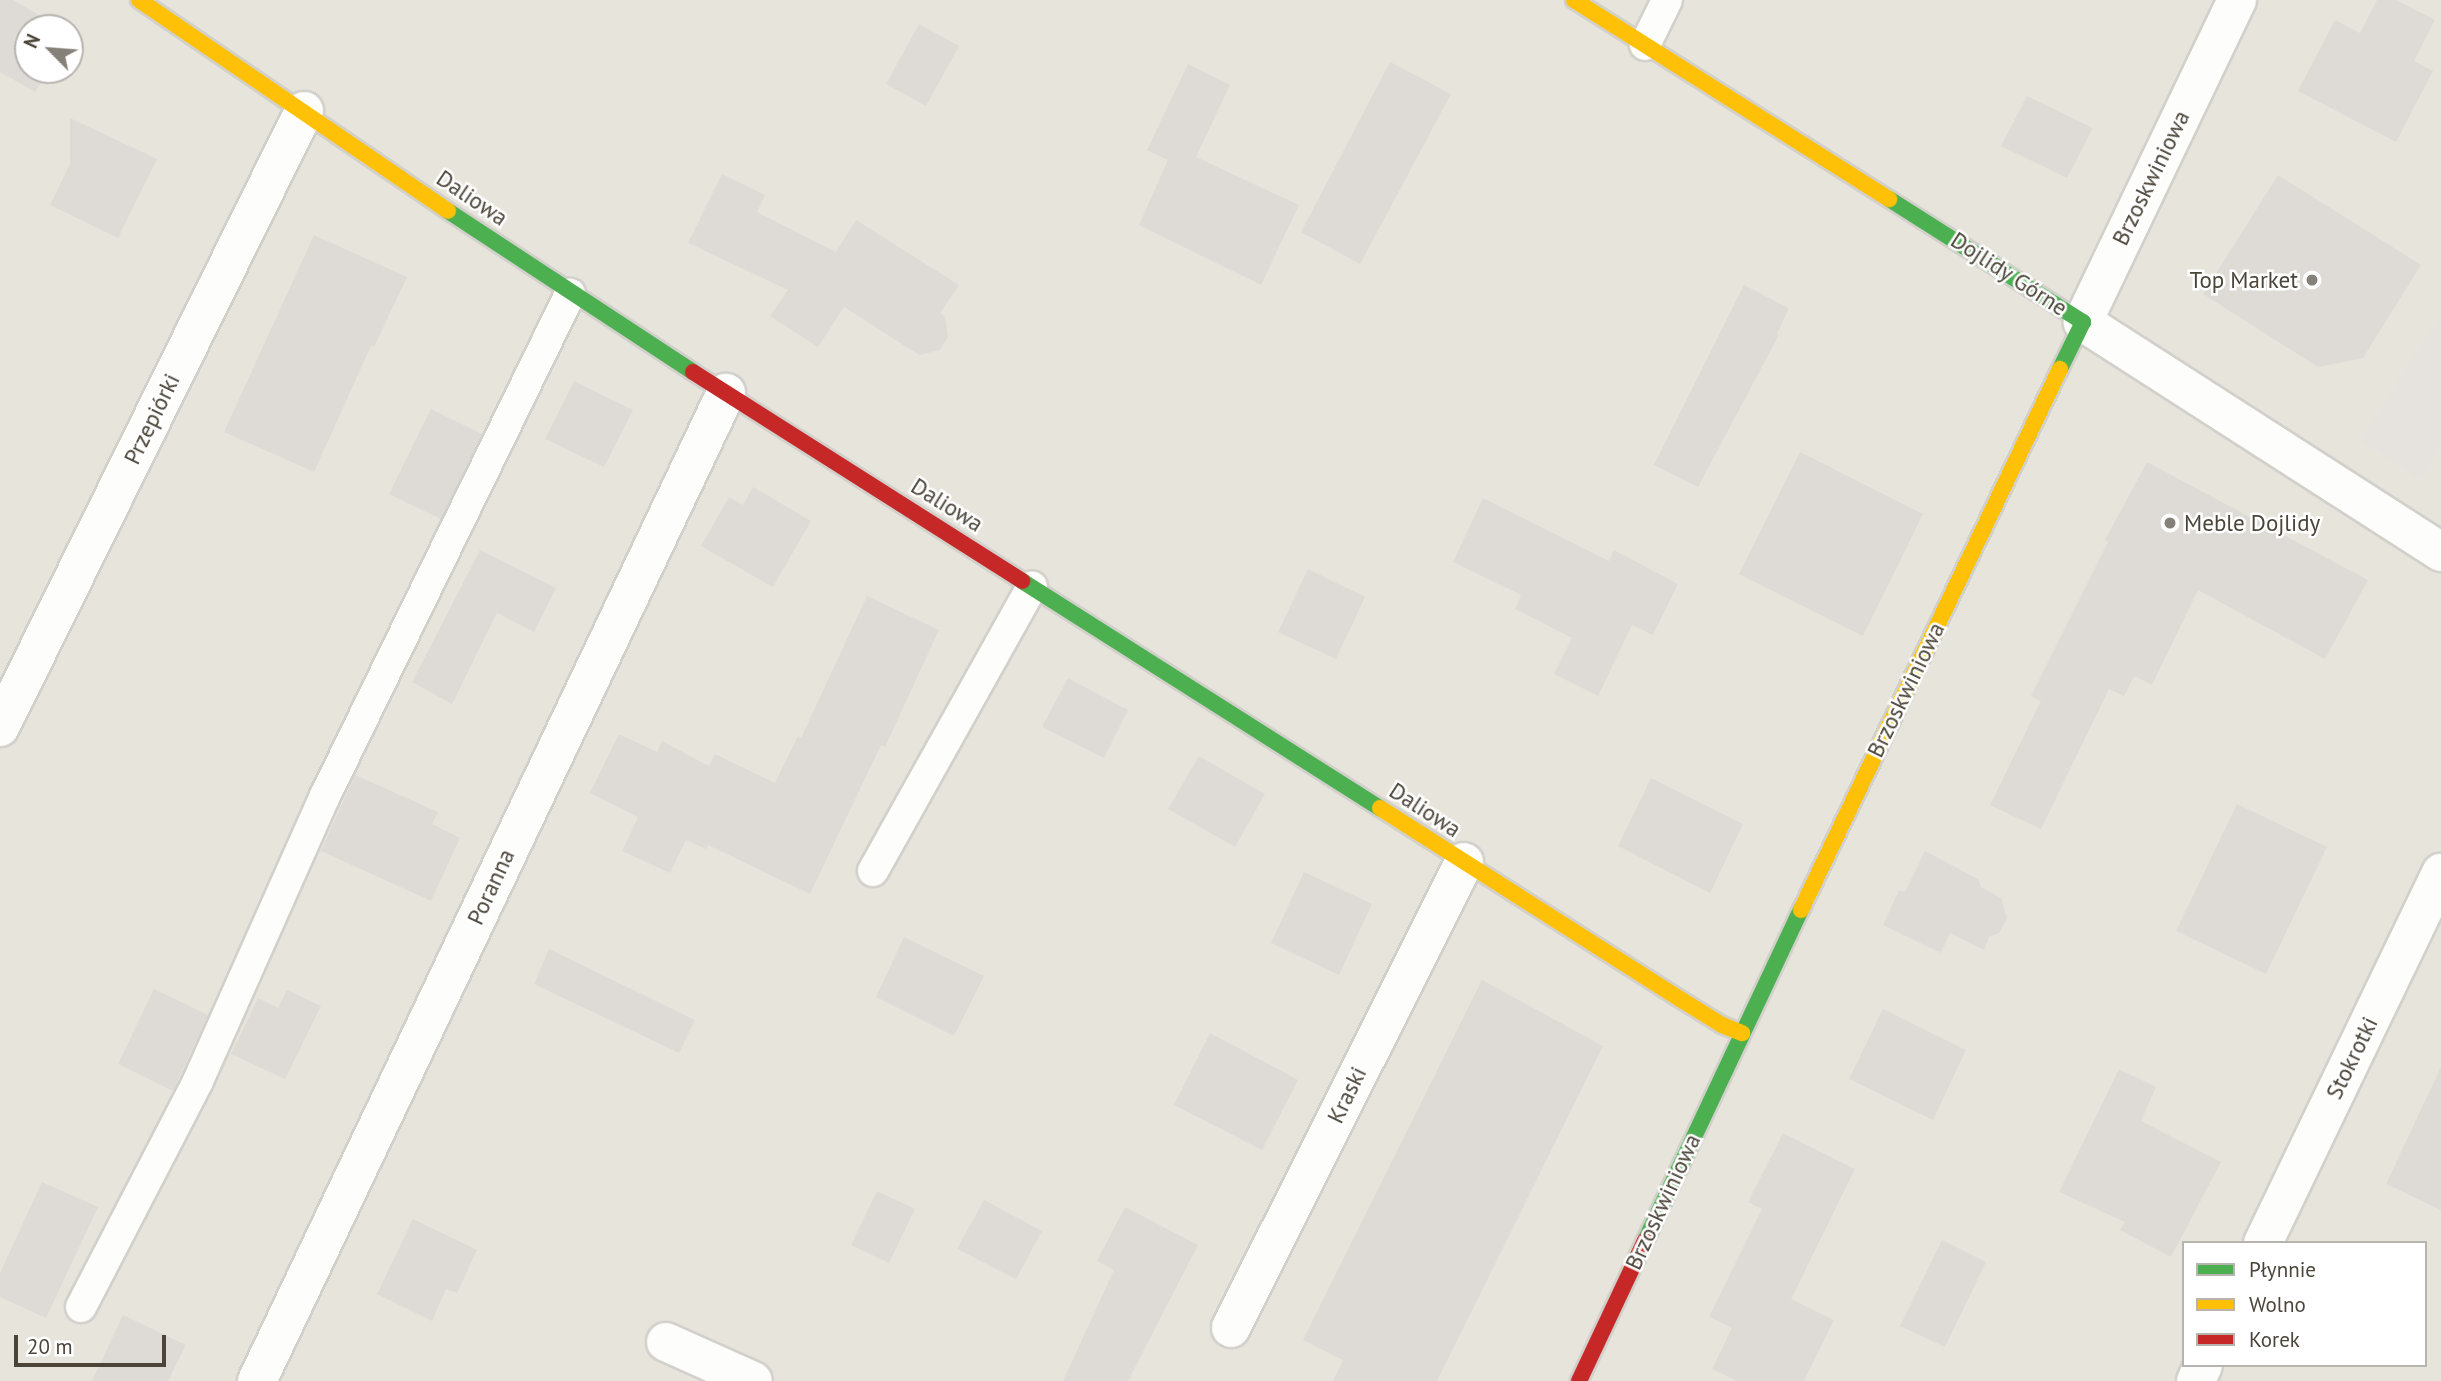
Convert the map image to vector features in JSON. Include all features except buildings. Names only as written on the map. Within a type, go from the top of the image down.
[{"type":"street","name":"Daliowa","points":[[139,0],[570,293],[1722,1025],[1742,1032]]},
{"type":"street","name":"Dojlidy Górne","points":[[1574,0],[2441,552]]},
{"type":"street","name":"Brzoskwiniowa","points":[[1579,1381],[1742,1032],[2237,0]]},
{"type":"street","name":"Przepiórki","points":[[0,727],[304,111]]},
{"type":"street","name":"Poranna","points":[[257,1381],[726,393]]},
{"type":"street","name":"Kraski","points":[[1231,1328],[1464,862]]},
{"type":"street","name":"Stokrotki","points":[[2264,1241],[2441,873]]},
{"type":"street","points":[[666,1342],[753,1381]]},
{"type":"lane","points":[[1645,45],[1667,0]]},
{"type":"lane","points":[[80,1307],[198,1081],[325,796],[570,293]]},
{"type":"lane","points":[[873,871],[1032,586]]},
{"type":"shaded area","points":[[0,0],[2441,0],[2441,1381],[0,1381]]},
{"type":"shaded area","points":[[2441,313],[2441,447],[2420,480],[2360,441]]},
{"type":"traffic: fast","points":[[1889,199],[2083,322],[2060,369]]},
{"type":"traffic: fast","points":[[448,211],[693,372]]},
{"type":"traffic: fast","points":[[1022,581],[1380,808]]},
{"type":"traffic: fast","points":[[1645,1241],[1801,910]]},
{"type":"traffic: slow","points":[[139,0],[448,211]]},
{"type":"traffic: slow","points":[[1574,0],[1889,199]]},
{"type":"traffic: slow","points":[[1801,910],[2060,369]]},
{"type":"traffic: slow","points":[[1380,808],[1680,999],[1722,1025],[1742,1033]]},
{"type":"traffic: jam","points":[[693,372],[1022,581]]},
{"type":"traffic: jam","points":[[1579,1381],[1645,1241]]},
{"type":"place","name":"Top Market","points":[[2312,280]]},
{"type":"place","name":"Meble Dojlidy","points":[[2170,523]]}]
